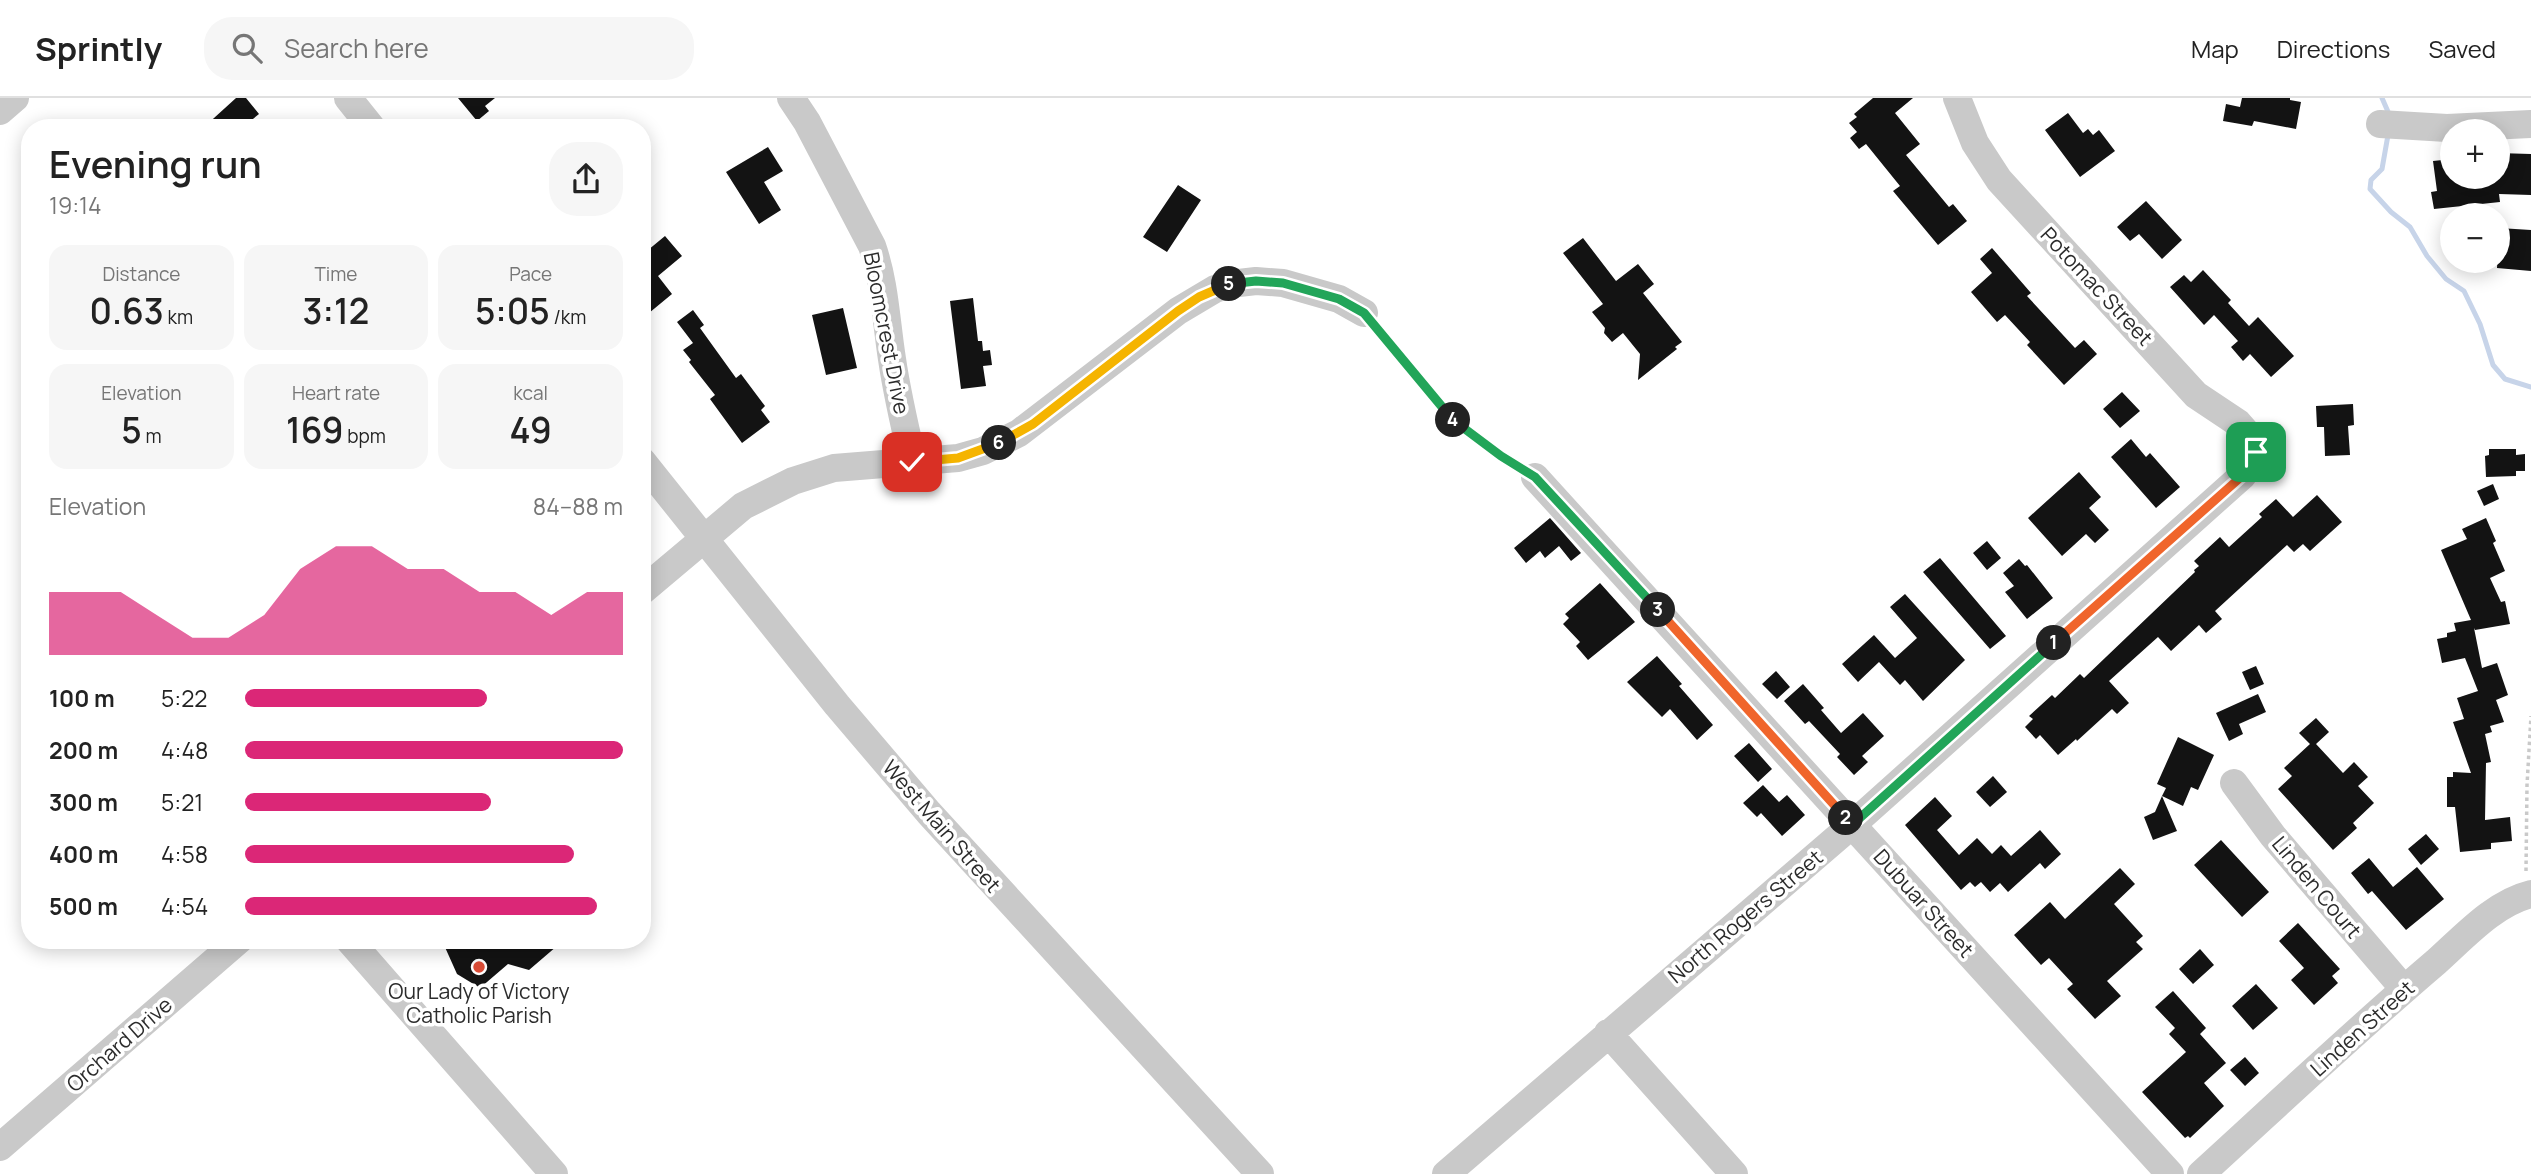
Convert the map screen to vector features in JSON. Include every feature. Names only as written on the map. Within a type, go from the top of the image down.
[{"type":"street","points":[[0,111],[15,98]]},
{"type":"street","points":[[348,98],[365,119]]},
{"type":"street","name":"Bloomcrest Drive","points":[[790,98],[807,122],[877,260],[891,357],[912,462]]},
{"type":"street","name":"Potomac Street","points":[[1957,98],[1975,143],[1999,180],[2196,395],[2238,423],[2252,439],[2257,457]]},
{"type":"street","points":[[2391,124],[2447,128],[2531,124]]},
{"type":"street","points":[[651,583],[743,506],[813,473],[854,465],[958,458],[983,451],[1019,433],[1178,311],[1215,289],[1256,281],[1283,283],[1339,299],[1364,313]]},
{"type":"street","name":"North Rogers Street","points":[[1446,1174],[1852,825],[2242,476],[2257,457]]},
{"type":"street","name":"West Main Street","points":[[651,472],[837,705],[929,813],[1260,1174]]},
{"type":"street","name":"Dubuar Street","points":[[1535,477],[2170,1174]]},
{"type":"street","name":"Linden Court","points":[[2234,783],[2273,836],[2404,989]]},
{"type":"street","name":"Linden Street","points":[[2201,1174],[2404,989],[2529,887]]},
{"type":"street","name":"Orchard Drive","points":[[0,1147],[229,949]]},
{"type":"street","points":[[357,949],[554,1174]]},
{"type":"street","points":[[1608,1033],[1734,1174]]},
{"type":"path","points":[[1364,313],[1450,417],[1501,456],[1535,477]]},
{"type":"path","points":[[2529,887],[2527,785],[2531,716]]},
{"type":"building","points":[[236,98],[246,98],[259,114],[253,119],[213,119]]},
{"type":"building","points":[[458,98],[495,98],[485,106],[489,111],[475,119]]},
{"type":"building","points":[[1873,98],[1913,98],[1895,113],[1920,144],[1906,155],[1949,207],[1953,204],[1967,221],[1938,245],[1893,191],[1900,186],[1866,144],[1859,149],[1850,138],[1857,132],[1849,123],[1857,117],[1854,114]]},
{"type":"building","points":[[2242,98],[2290,98],[2301,102],[2296,129],[2254,121],[2252,126],[2223,121],[2226,104],[2240,107]]},
{"type":"building","points":[[2068,113],[2083,133],[2088,129],[2093,135],[2099,130],[2115,151],[2080,177],[2045,130]]},
{"type":"building","points":[[768,147],[783,171],[764,182],[781,210],[759,224],[726,172]]},
{"type":"building","points":[[2510,153],[2531,154],[2531,195],[2499,194],[2500,202],[2440,203],[2440,208],[2434,209],[2431,192],[2437,191],[2433,161],[2440,160],[2440,189],[2510,189]]},
{"type":"building","points":[[1178,185],[1201,200],[1167,252],[1143,237]]},
{"type":"building","points":[[2146,201],[2182,240],[2162,259],[2139,234],[2130,241],[2117,227]]},
{"type":"building","points":[[2510,229],[2531,230],[2531,271],[2510,269]]},
{"type":"building","points":[[665,236],[682,256],[658,276],[672,294],[651,311],[651,248]]},
{"type":"building","points":[[1583,238],[1616,281],[1638,264],[1654,284],[1643,293],[1682,342],[1638,380],[1640,354],[1623,333],[1612,342],[1604,333],[1605,328],[1592,312],[1603,304],[1563,253]]},
{"type":"building","points":[[1992,248],[2031,293],[2027,296],[2075,348],[2084,340],[2097,354],[2064,385],[2027,345],[2030,342],[2005,315],[1997,322],[1971,292],[1992,273],[1980,259]]},
{"type":"building","points":[[2203,270],[2231,300],[2228,303],[2249,326],[2258,317],[2294,356],[2271,377],[2250,354],[2243,361],[2231,347],[2238,341],[2214,315],[2204,325],[2170,287],[2184,275],[2191,282]]},
{"type":"building","points":[[973,298],[978,341],[982,341],[983,351],[990,350],[992,365],[983,366],[986,386],[961,389],[950,301]]},
{"type":"building","points":[[843,308],[857,368],[826,375],[812,315]]},
{"type":"building","points":[[693,310],[704,325],[700,328],[736,378],[741,374],[765,406],[761,410],[770,422],[742,443],[710,399],[715,395],[683,350],[693,343],[677,322]]},
{"type":"building","points":[[2122,392],[2140,411],[2120,428],[2103,409]]},
{"type":"building","points":[[2353,404],[2354,425],[2348,426],[2350,455],[2325,456],[2324,427],[2317,427],[2316,406]]},
{"type":"building","points":[[2131,439],[2146,457],[2150,453],[2180,487],[2156,508],[2111,457]]},
{"type":"building","points":[[2489,449],[2516,449],[2516,455],[2525,454],[2525,471],[2516,471],[2516,476],[2486,477],[2485,456],[2489,455]]},
{"type":"building","points":[[2079,472],[2101,497],[2089,508],[2109,530],[2095,543],[2086,534],[2062,556],[2028,518]]},
{"type":"building","points":[[2493,484],[2499,499],[2484,506],[2477,491]]},
{"type":"building","points":[[2317,495],[2342,522],[2310,551],[2303,544],[2294,552],[2287,545],[2215,611],[2222,619],[2206,633],[2199,625],[2171,651],[2158,637],[2109,681],[2129,703],[2117,714],[2112,709],[2058,755],[2040,735],[2036,739],[2025,727],[2033,719],[2029,716],[2052,695],[2055,698],[2080,674],[2084,678],[2195,572],[2199,566],[2194,561],[2220,537],[2229,547],[2262,517],[2259,514],[2276,499],[2293,517]]},
{"type":"building","points":[[1550,518],[1581,553],[1571,561],[1559,546],[1545,558],[1540,551],[1526,563],[1514,548]]},
{"type":"building","points":[[2486,518],[2505,571],[2490,578],[2501,602],[2505,601],[2510,624],[2474,628],[2482,668],[2497,663],[2508,695],[2496,700],[2504,722],[2490,726],[2492,732],[2485,734],[2491,762],[2486,763],[2485,820],[2510,817],[2512,841],[2491,843],[2491,849],[2460,852],[2455,807],[2447,807],[2447,777],[2453,777],[2453,772],[2471,773],[2453,722],[2464,719],[2457,698],[2478,691],[2465,658],[2442,663],[2437,639],[2456,631],[2454,623],[2471,620],[2441,550],[2467,539],[2462,529]]},
{"type":"building","points":[[1987,541],[2001,558],[1987,570],[1973,553]]},
{"type":"building","points":[[1940,558],[2006,636],[1990,649],[1923,572]]},
{"type":"building","points":[[2019,559],[2053,598],[2027,619],[2005,592],[2014,586],[2003,573]]},
{"type":"building","points":[[1600,583],[1635,622],[1588,660],[1576,646],[1580,642],[1563,624],[1569,618],[1565,614]]},
{"type":"building","points":[[1905,594],[1965,660],[1923,701],[1905,680],[1900,685],[1879,662],[1858,682],[1842,664],[1874,635],[1895,658],[1917,638],[1890,607]]},
{"type":"building","points":[[1657,656],[1713,725],[1697,740],[1670,709],[1662,717],[1627,682]]},
{"type":"building","points":[[2256,666],[2264,684],[2250,690],[2242,672]]},
{"type":"building","points":[[1776,671],[1790,687],[1777,699],[1762,684]]},
{"type":"building","points":[[1803,684],[1841,733],[1863,713],[1884,736],[1862,756],[1868,762],[1854,775],[1837,757],[1840,754],[1809,721],[1805,724],[1784,701]]},
{"type":"building","points":[[2258,694],[2266,712],[2239,724],[2243,734],[2229,741],[2216,713]]},
{"type":"building","points":[[2316,718],[2329,732],[2316,744],[2343,773],[2354,762],[2368,777],[2358,786],[2374,803],[2353,823],[2357,828],[2333,850],[2278,789],[2292,776],[2284,768],[2310,744],[2299,733]]},
{"type":"building","points":[[2178,737],[2214,755],[2198,790],[2191,787],[2183,806],[2162,796],[2166,788],[2157,784]]},
{"type":"building","points":[[1749,743],[1772,769],[1758,782],[1734,756]]},
{"type":"building","points":[[1993,776],[2007,792],[1990,807],[1976,792]]},
{"type":"building","points":[[1763,785],[1779,802],[1787,795],[1805,815],[1782,836],[1761,813],[1757,817],[1743,803]]},
{"type":"building","points":[[2162,796],[2177,831],[2153,840],[2144,817],[2155,812]]},
{"type":"building","points":[[1935,797],[1952,816],[1937,830],[1959,855],[1977,838],[1992,854],[2001,845],[2011,856],[2040,830],[2061,854],[2045,869],[2040,863],[2008,892],[2000,883],[1990,892],[1981,882],[1975,887],[1970,882],[1961,890],[1905,825]]},
{"type":"building","points":[[2426,834],[2439,849],[2421,865],[2408,849]]},
{"type":"building","points":[[2221,840],[2269,892],[2242,917],[2194,865]]},
{"type":"building","points":[[2369,858],[2393,887],[2417,867],[2444,899],[2406,930],[2372,891],[2368,894],[2351,873]]},
{"type":"building","points":[[2120,868],[2135,884],[2114,904],[2143,936],[2136,942],[2143,949],[2107,981],[2121,996],[2095,1019],[2067,989],[2073,984],[2049,958],[2041,965],[2014,935],[2050,902],[2065,919]]},
{"type":"building","points":[[2298,923],[2340,969],[2332,976],[2338,983],[2314,1005],[2291,980],[2304,968],[2279,941]]},
{"type":"building","name":"Our Lady of Victory Catholic Parish","points":[[446,949],[554,949],[529,970],[508,964],[480,988],[457,974]]},
{"type":"building","points":[[2200,949],[2214,965],[2193,984],[2179,969]]},
{"type":"building","points":[[2256,984],[2278,1008],[2253,1030],[2232,1006]]},
{"type":"building","points":[[2173,991],[2206,1028],[2200,1034],[2226,1063],[2204,1083],[2224,1106],[2190,1138],[2185,1138],[2142,1092],[2186,1052],[2169,1034],[2175,1028],[2155,1007]]},
{"type":"building","points":[[2245,1057],[2259,1073],[2245,1086],[2230,1070]]},
{"type":"waterway","points":[[2382,98],[2389,114]]},
{"type":"waterway","points":[[2388,135],[2382,169],[2371,180],[2370,189],[2391,212],[2410,227],[2427,256],[2446,279],[2464,291],[2480,324],[2493,365],[2505,379],[2531,387]]},
{"type":"place","name":"Our Lady of Victory Catholic Parish","points":[[479,967]]},
{"type":"route","points":[[912,462],[958,458],[983,451],[1019,433],[1178,311],[1215,289],[1256,281],[1283,283],[1339,299],[1364,313],[1450,417],[1501,456],[1535,477],[1852,825],[2242,476],[2257,457],[2256,452]]}]
